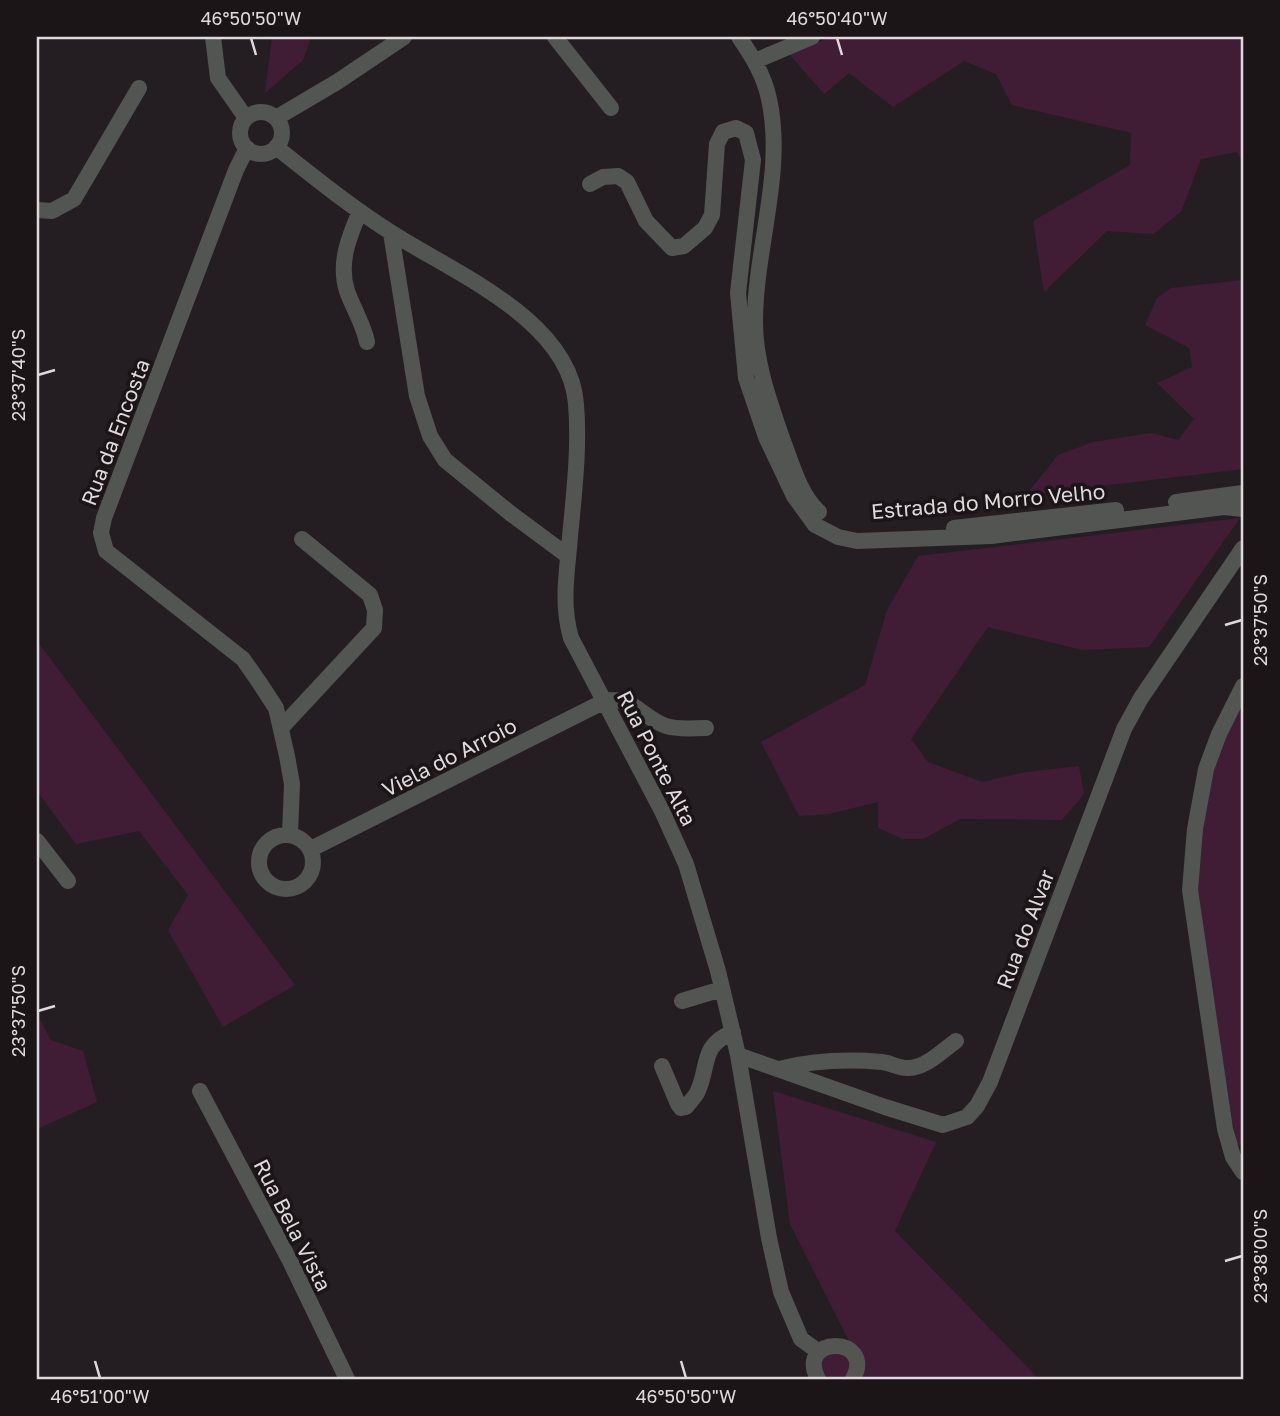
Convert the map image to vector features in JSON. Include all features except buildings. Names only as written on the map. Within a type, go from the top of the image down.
[{"type":"street","points":[[213,37],[218,78],[246,118]]},
{"type":"street","points":[[276,118],[337,82],[404,37]]},
{"type":"street","points":[[555,37],[611,108]]},
{"type":"street","name":"Estrada do Morro Velho","points":[[739,37],[755,61],[770,99],[773,138],[772,178],[756,278],[755,325],[759,361],[795,473],[814,508],[829,522],[845,530],[869,534],[929,531],[1134,509],[1243,493]]},
{"type":"street","points":[[755,61],[812,37]]},
{"type":"street","points":[[37,210],[52,211],[74,198],[139,88]]},
{"type":"street","points":[[258,112],[271,114],[276,118],[282,129],[280,142],[276,147],[271,151],[258,153],[247,148],[241,130],[246,118],[258,112]]},
{"type":"street","points":[[590,184],[603,177],[618,176],[627,182],[646,221],[672,248],[684,246],[705,228],[712,215],[717,144],[723,132],[736,128],[746,134],[753,160],[738,293],[746,378],[766,437],[794,496],[816,525],[838,537],[857,541],[991,536],[1224,507],[1243,509]]},
{"type":"street","name":"Rua Ponte Alta","points":[[276,147],[391,233],[505,302],[543,335],[560,355],[576,403],[575,480],[565,594],[566,620],[571,638],[686,864],[733,1032],[781,1292],[801,1339],[819,1352]]},
{"type":"street","name":"Rua da Encosta","points":[[247,148],[236,170],[104,518],[101,533],[106,551],[243,659],[276,708],[292,784],[290,834]]},
{"type":"street","points":[[360,211],[348,240],[344,278],[363,322],[367,342]]},
{"type":"street","points":[[391,233],[417,396],[430,436],[445,460],[568,556]]},
{"type":"street","points":[[281,728],[374,628],[375,610],[370,595],[302,540]]},
{"type":"street","name":"Rua do Alvar","points":[[738,1055],[943,1125],[967,1117],[977,1106],[990,1082],[1124,729],[1141,698],[1243,548]]},
{"type":"street","points":[[1243,686],[1219,734],[1206,769],[1195,829],[1190,890],[1225,1129],[1233,1157],[1243,1172]]},
{"type":"street","points":[[605,701],[626,701],[654,721],[668,727],[706,728]]},
{"type":"street","name":"Viela do Arroio","points":[[311,849],[605,701]]},
{"type":"street","points":[[290,834],[299,837],[311,849],[313,870],[300,886],[279,888],[270,884],[263,876],[259,867],[259,856],[270,839],[290,834]]},
{"type":"street","points":[[37,841],[68,881]]},
{"type":"street","points":[[682,1001],[723,989]]},
{"type":"street","points":[[662,1066],[678,1104],[681,1108],[686,1107],[697,1092],[707,1054],[719,1038],[733,1032]]},
{"type":"street","points":[[778,1070],[809,1061],[883,1062],[909,1068],[924,1064],[956,1041]]},
{"type":"street","name":"Rua Bela Vista","points":[[200,1091],[290,1261],[347,1379]]},
{"type":"street","points":[[818,1379],[814,1365],[819,1352],[831,1345],[846,1348],[851,1352],[857,1365],[853,1379]]},
{"type":"shaded area","points":[[272,37],[311,37],[303,60],[265,93]]},
{"type":"shaded area","points":[[832,37],[1243,37],[1243,163],[1237,152],[1201,159],[1181,212],[1153,234],[1107,231],[1044,292],[1033,221],[1130,165],[1131,133],[1012,105],[996,74],[964,61],[893,107],[849,73],[824,94],[789,54]]},
{"type":"shaded area","points":[[1243,280],[1243,469],[1026,495],[1058,455],[1093,442],[1151,433],[1178,440],[1194,419],[1157,383],[1192,367],[1189,348],[1145,325],[1157,298],[1171,288]]},
{"type":"shaded area","points":[[1240,518],[1149,647],[1082,650],[988,627],[911,739],[928,762],[982,782],[1026,772],[1079,766],[1084,794],[1062,820],[960,819],[923,839],[903,839],[878,828],[878,802],[829,814],[799,816],[761,742],[865,685],[887,610],[918,556]]},
{"type":"shaded area","points":[[37,641],[295,985],[223,1027],[168,930],[188,895],[139,831],[76,844],[37,791]]},
{"type":"shaded area","points":[[1243,701],[1243,1145],[1236,1146],[1197,890],[1201,830],[1213,771],[1225,737]]},
{"type":"shaded area","points":[[37,1014],[51,1040],[83,1051],[97,1102],[37,1129]]},
{"type":"shaded area","points":[[773,1091],[936,1142],[895,1231],[1039,1379],[859,1379],[864,1371],[790,1224]]},
{"type":"shaded area","points":[[836,1352],[846,1356],[850,1366],[846,1376],[836,1380],[826,1376],[822,1366],[826,1356]]}]
